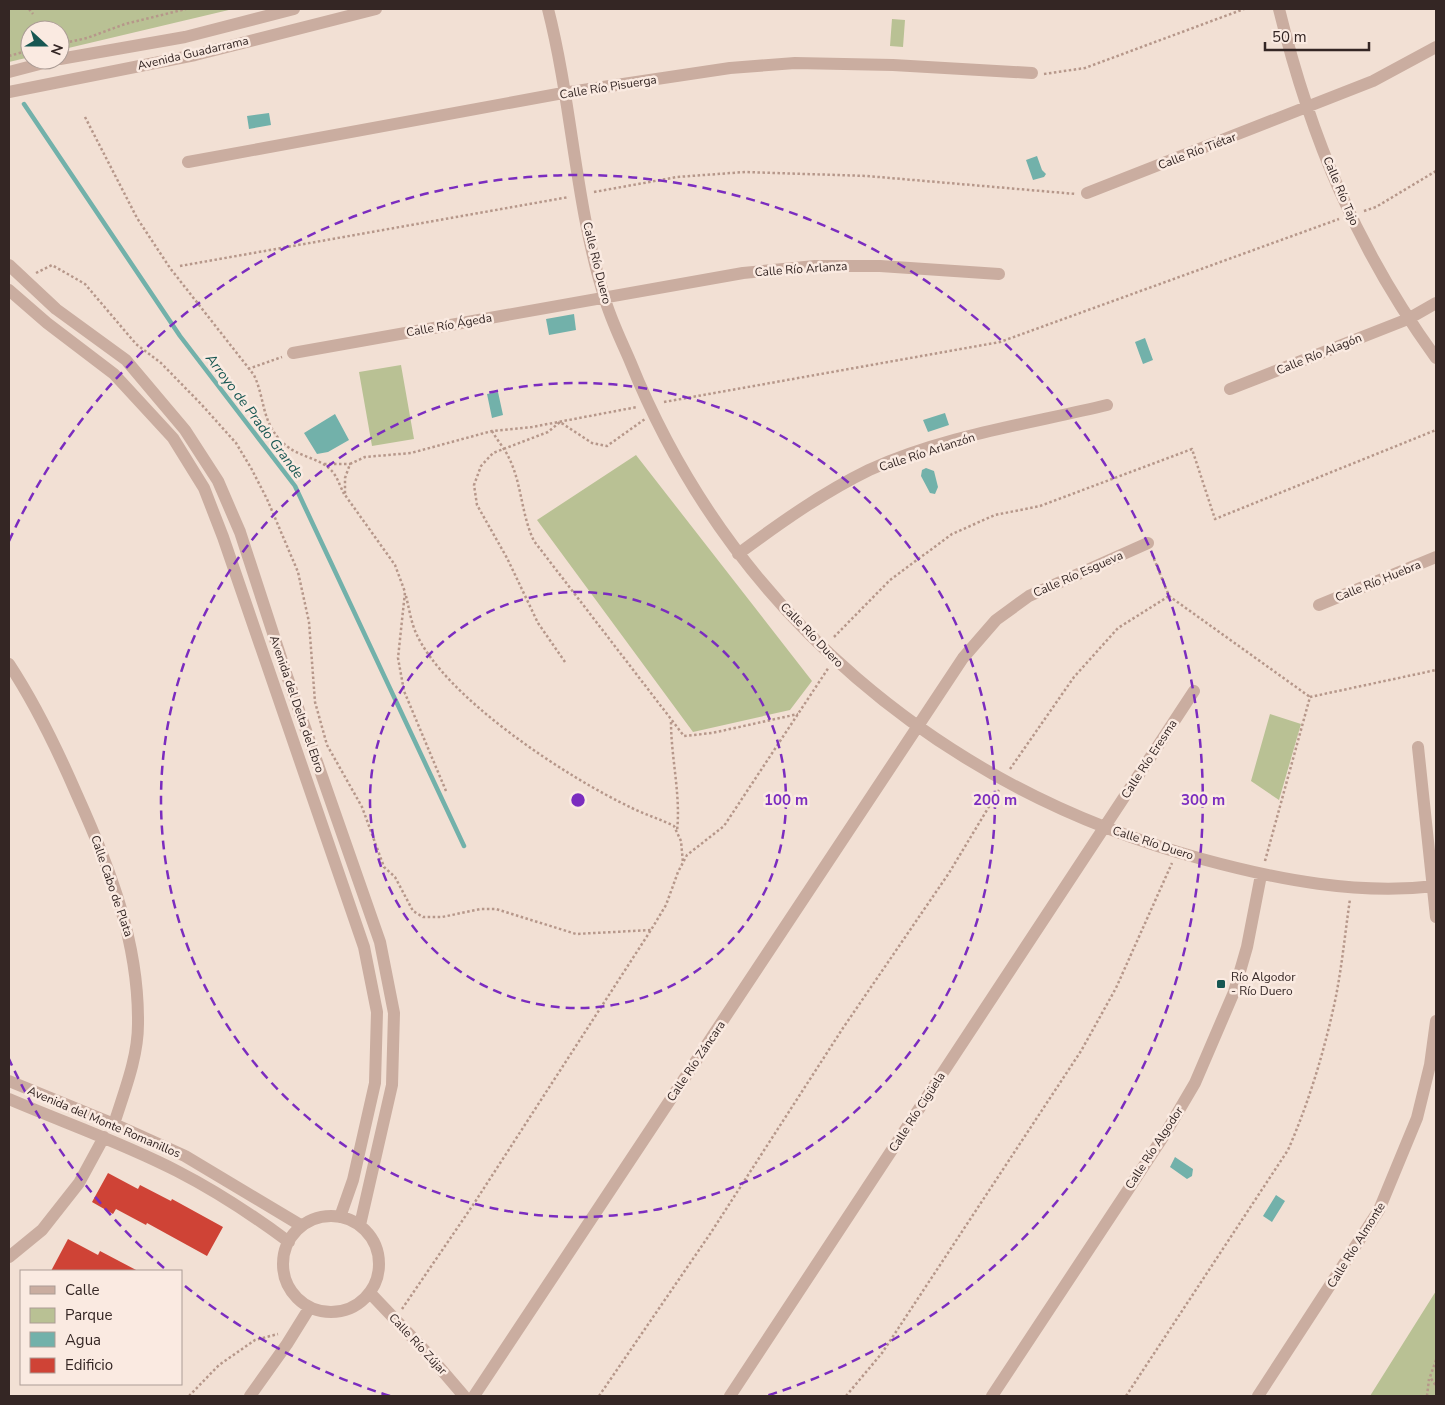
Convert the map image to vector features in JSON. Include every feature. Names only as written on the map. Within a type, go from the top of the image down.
[{"type":"street","name":"Avenida Guadarrama","points":[[70,57],[185,37],[294,9]]},
{"type":"street","name":"Avenida Guadarrama","points":[[9,92],[195,55],[376,9]]},
{"type":"street","name":"Calle Río Duero","points":[[548,9],[582,194],[604,297],[650,409],[690,483],[738,554],[822,649],[882,701],[1004,782],[1104,827],[1177,852],[1260,875],[1316,884],[1397,890],[1435,886]]},
{"type":"street","name":"Calle Río Tajo","points":[[1279,9],[1307,109],[1349,215],[1408,319],[1436,358]]},
{"type":"street","name":"Calle Río Tiétar","points":[[1087,193],[1307,109],[1373,81],[1436,47]]},
{"type":"street","name":"Calle Río Pisuerga","points":[[188,162],[564,93],[730,68],[795,64],[893,65],[1032,73]]},
{"type":"street","name":"Avenida del Delta del Ebro","points":[[9,266],[56,309],[126,360],[185,430],[218,481],[240,532],[290,685],[380,942],[394,1013],[392,1085],[360,1225]]},
{"type":"street","name":"Calle Río Arlanza","points":[[604,297],[744,273],[816,266],[880,266],[999,274]]},
{"type":"street","name":"Avenida del Delta del Ebro","points":[[9,290],[114,374],[173,438],[204,488],[223,537],[364,948],[377,1012],[375,1082],[353,1180],[340,1217]]},
{"type":"street","name":"Calle Río Ágeda","points":[[293,353],[604,297]]},
{"type":"street","name":"Calle Río Alagón","points":[[1230,389],[1408,319],[1436,303]]},
{"type":"street","name":"Calle Río Arlanzón","points":[[738,554],[794,513],[870,470],[908,455],[955,441],[1107,405]]},
{"type":"street","name":"Calle Río Esgueva","points":[[918,726],[963,658],[996,620],[1029,596],[1148,544]]},
{"type":"street","name":"Calle Río Huebra","points":[[1319,605],[1436,557]]},
{"type":"street","name":"Calle Cabo de Plata","points":[[9,664],[59,754],[100,847],[130,937],[136,978],[138,1026],[129,1076],[114,1124]]},
{"type":"street","name":"Calle Río Eresma","points":[[1104,827],[1194,692]]},
{"type":"street","name":"Calle Río Záncara","points":[[474,1396],[918,726]]},
{"type":"street","points":[[1418,747],[1435,886],[1436,917]]},
{"type":"street","name":"Calle Río Cigüela","points":[[730,1396],[1104,827]]},
{"type":"street","name":"Calle Río Algodor","points":[[992,1396],[1164,1134],[1195,1083],[1234,992],[1247,947],[1260,875]]},
{"type":"street","name":"Calle Río Almonte","points":[[1258,1396],[1379,1210],[1417,1118],[1430,1065],[1436,1021]]},
{"type":"street","name":"Avenida del Monte Romanillos","points":[[9,1081],[114,1124],[185,1156],[302,1226]]},
{"type":"street","name":"Avenida del Monte Romanillos","points":[[9,1099],[104,1137],[177,1171],[258,1218],[289,1242]]},
{"type":"street","points":[[9,1257],[42,1230],[79,1183],[104,1137]]},
{"type":"street","points":[[326,1216],[340,1217],[360,1225],[371,1236],[377,1250],[380,1265],[377,1280],[370,1293],[358,1304],[342,1311],[326,1312],[310,1307],[299,1300],[286,1279],[284,1260],[289,1242],[302,1226],[326,1216]]},
{"type":"street","name":"Calle Río Zújar","points":[[370,1293],[464,1396]]},
{"type":"street","points":[[250,1396],[310,1307]]},
{"type":"path","points":[[29,9],[33,14]]},
{"type":"path","points":[[70,42],[87,38],[125,24],[186,9]]},
{"type":"path","points":[[1032,73],[1049,74],[1084,68],[1244,9]]},
{"type":"path","points":[[85,117],[137,218],[170,268],[248,369],[261,389],[263,409],[271,428],[281,441],[298,455],[324,464],[350,464],[365,457],[411,453],[492,431],[650,409],[1000,342],[1349,215],[1376,207],[1436,170]]},
{"type":"path","points":[[180,266],[677,177],[745,172],[867,176],[1069,195],[1087,193]]},
{"type":"path","points":[[19,276],[40,272],[52,265],[85,284],[136,344],[161,364],[236,443],[267,499],[298,572],[309,622],[315,702],[327,745],[362,807],[384,867],[395,877],[413,912],[423,917],[442,918],[481,909],[496,909],[576,934],[651,930]]},
{"type":"path","points":[[248,369],[293,353]]},
{"type":"path","points":[[560,422],[592,443],[607,446],[650,409]]},
{"type":"path","points":[[560,422],[548,432],[493,453],[482,466],[474,485],[477,505],[507,558],[538,623],[565,662]]},
{"type":"path","points":[[822,649],[890,580],[952,534],[995,515],[1040,506],[1192,450],[1215,519],[1436,430]]},
{"type":"path","points":[[492,431],[502,450],[508,456],[518,484],[525,521],[534,541],[684,736],[712,734],[798,714]]},
{"type":"path","points":[[324,464],[332,471],[345,495],[395,565],[405,592],[415,633],[434,662],[479,710],[586,783],[633,809],[674,826],[681,841],[683,863]]},
{"type":"path","points":[[345,495],[345,478],[350,464]]},
{"type":"path","points":[[1148,544],[1169,596],[1310,698],[1436,670]]},
{"type":"path","points":[[405,592],[398,658],[404,691],[446,791]]},
{"type":"path","points":[[599,1396],[710,1234],[843,1028],[949,873],[1017,758],[1074,677],[1118,628],[1169,596]]},
{"type":"path","points":[[395,1319],[474,1205],[651,930],[666,905],[687,855],[724,826],[834,660]]},
{"type":"path","points":[[1260,875],[1310,698]]},
{"type":"path","points":[[671,721],[672,762],[679,813],[677,832]]},
{"type":"path","points":[[846,1396],[882,1353],[1082,1051],[1116,988],[1177,852]]},
{"type":"path","points":[[1126,1396],[1288,1150],[1302,1119],[1321,1059],[1335,1000],[1352,887]]},
{"type":"path","points":[[189,1396],[219,1365],[255,1340],[296,1329]]},
{"type":"path","points":[[1427,1396],[1430,1377],[1436,1360]]},
{"type":"path","points":[[1430,1377],[1436,1386]]},
{"type":"green space","points":[[9,9],[233,9],[70,48],[70,20],[20,20],[20,59],[9,62]]},
{"type":"green space","points":[[892,19],[905,20],[903,47],[890,46]]},
{"type":"green space","points":[[401,365],[414,439],[372,446],[359,372]]},
{"type":"green space","points":[[636,455],[812,681],[790,710],[693,732],[537,520]]},
{"type":"green space","points":[[1270,714],[1301,724],[1279,800],[1251,781]]},
{"type":"green space","points":[[1436,1291],[1436,1396],[1370,1396]]},
{"type":"water","points":[[269,113],[271,125],[249,129],[247,116]]},
{"type":"water","points":[[1037,156],[1042,170],[1046,174],[1044,177],[1033,180],[1026,160]]},
{"type":"water","points":[[574,314],[576,330],[549,335],[546,319]]},
{"type":"water","points":[[1145,338],[1153,360],[1143,364],[1135,342]]},
{"type":"water","points":[[498,392],[503,415],[492,418],[487,394]]},
{"type":"water","points":[[945,413],[949,425],[928,432],[923,420]]},
{"type":"water","points":[[335,414],[349,440],[328,452],[317,454],[304,433]]},
{"type":"water","points":[[926,468],[934,471],[938,487],[935,494],[930,493],[921,476],[922,470]]},
{"type":"water","points":[[1175,1157],[1193,1169],[1192,1176],[1187,1179],[1170,1167]]},
{"type":"water","points":[[1276,1195],[1285,1201],[1272,1222],[1263,1216]]},
{"type":"building","points":[[108,1173],[138,1189],[140,1185],[171,1201],[172,1199],[223,1227],[207,1256],[147,1223],[146,1225],[116,1209],[113,1214],[92,1202]]},
{"type":"building","points":[[68,1239],[98,1255],[100,1251],[136,1270],[52,1270]]},
{"type":"waterway","name":"Arroyo de Prado Grande","points":[[24,104],[180,336],[295,486],[464,846]]},
{"type":"place","name":"Río Algodor - Río Duero","points":[[1221,984]]}]
